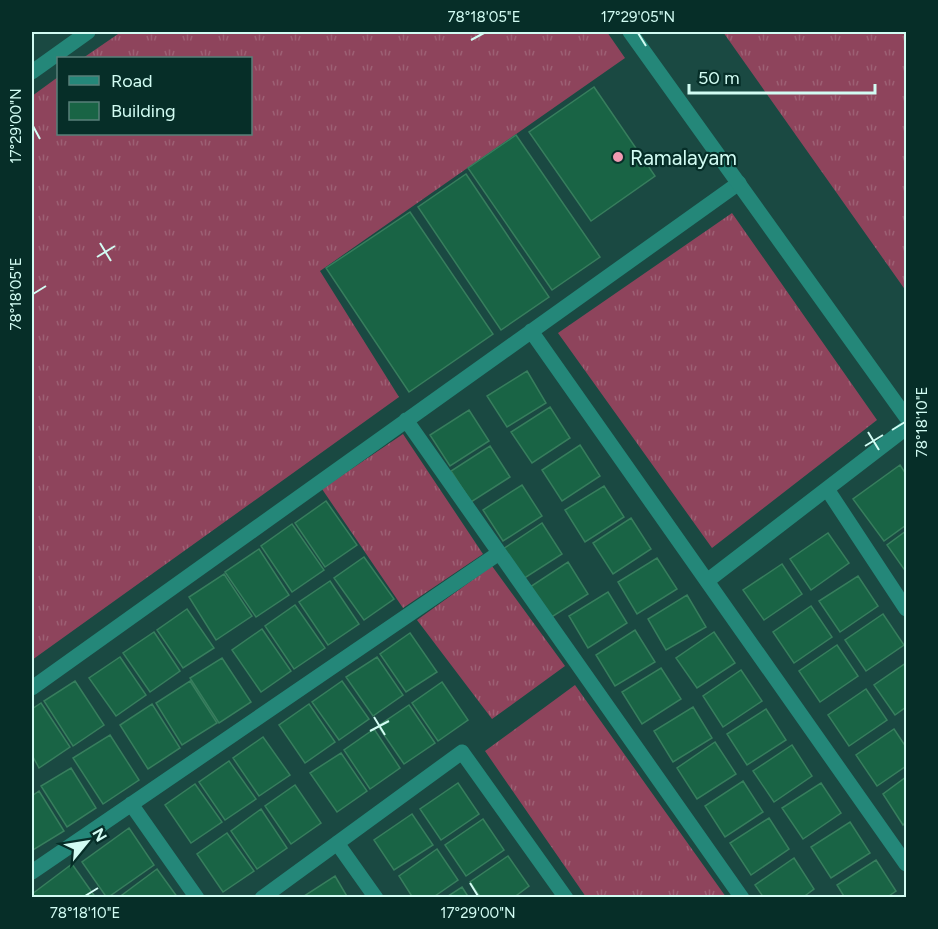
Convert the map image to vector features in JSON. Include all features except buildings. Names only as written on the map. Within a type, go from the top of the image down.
[{"type":"street","points":[[32,72],[88,32]]},
{"type":"street","points":[[630,32],[906,417]]},
{"type":"street","points":[[32,688],[739,183]]},
{"type":"street","points":[[531,331],[906,864]]},
{"type":"street","points":[[405,420],[742,897]]},
{"type":"street","points":[[707,581],[906,428]]},
{"type":"street","points":[[827,489],[906,609]]},
{"type":"street","points":[[32,872],[499,553]]},
{"type":"street","points":[[262,897],[462,752],[566,897]]},
{"type":"street","points":[[131,804],[197,897]]},
{"type":"street","points":[[337,843],[376,897]]},
{"type":"green space","points":[[121,32],[607,32],[625,58],[320,271],[399,397],[32,660],[32,96],[57,78],[57,135],[252,135],[252,57],[84,57]]},
{"type":"green space","points":[[723,32],[906,32],[906,291]]},
{"type":"green space","points":[[732,213],[877,420],[712,548],[558,333]]},
{"type":"green space","points":[[403,434],[483,554],[403,608],[322,489]]},
{"type":"green space","points":[[492,566],[565,666],[492,719],[417,620]]},
{"type":"green space","points":[[575,685],[726,897],[586,897],[485,751]]},
{"type":"place","name":"Ramalayam","points":[[618,157]]}]
